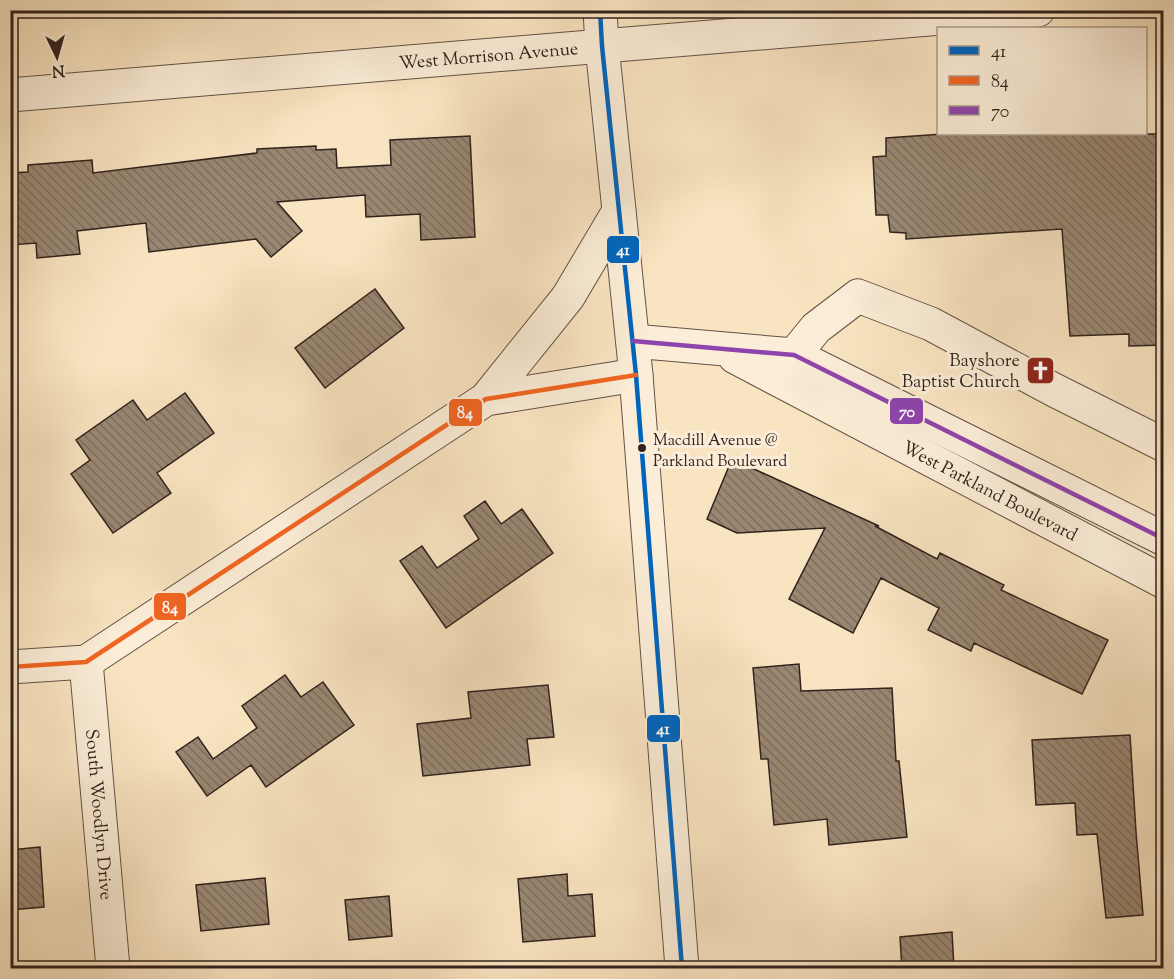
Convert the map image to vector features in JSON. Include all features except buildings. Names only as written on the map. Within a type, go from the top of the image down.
[{"type":"street","points":[[600,10],[636,375],[682,969]]},
{"type":"street","name":"West Morrison Avenue","points":[[10,95],[1038,10]]},
{"type":"street","points":[[10,667],[86,662],[486,399],[568,297],[619,211]]},
{"type":"street","points":[[794,355],[816,328],[858,296],[931,324],[1056,391],[1164,445]]},
{"type":"street","name":"West Parkland Boulevard","points":[[633,341],[794,355],[1164,539]]},
{"type":"street","name":"West Parkland Boulevard","points":[[720,349],[1164,582]]},
{"type":"street","points":[[486,399],[636,375]]},
{"type":"street","name":"South Woodlyn Drive","points":[[86,662],[112,969]]},
{"type":"transit line","name":"41","points":[[600,10],[636,375],[682,968]]},
{"type":"transit line","name":"70","points":[[633,341],[794,355],[1164,539]]},
{"type":"transit line","name":"84","points":[[10,667],[86,662],[486,399],[636,375]]},
{"type":"place","name":"Bayshore Baptist Church","points":[[1041,370]]},
{"type":"place","name":"Macdill Avenue @ Parkland Boulevard","points":[[642,448]]}]
